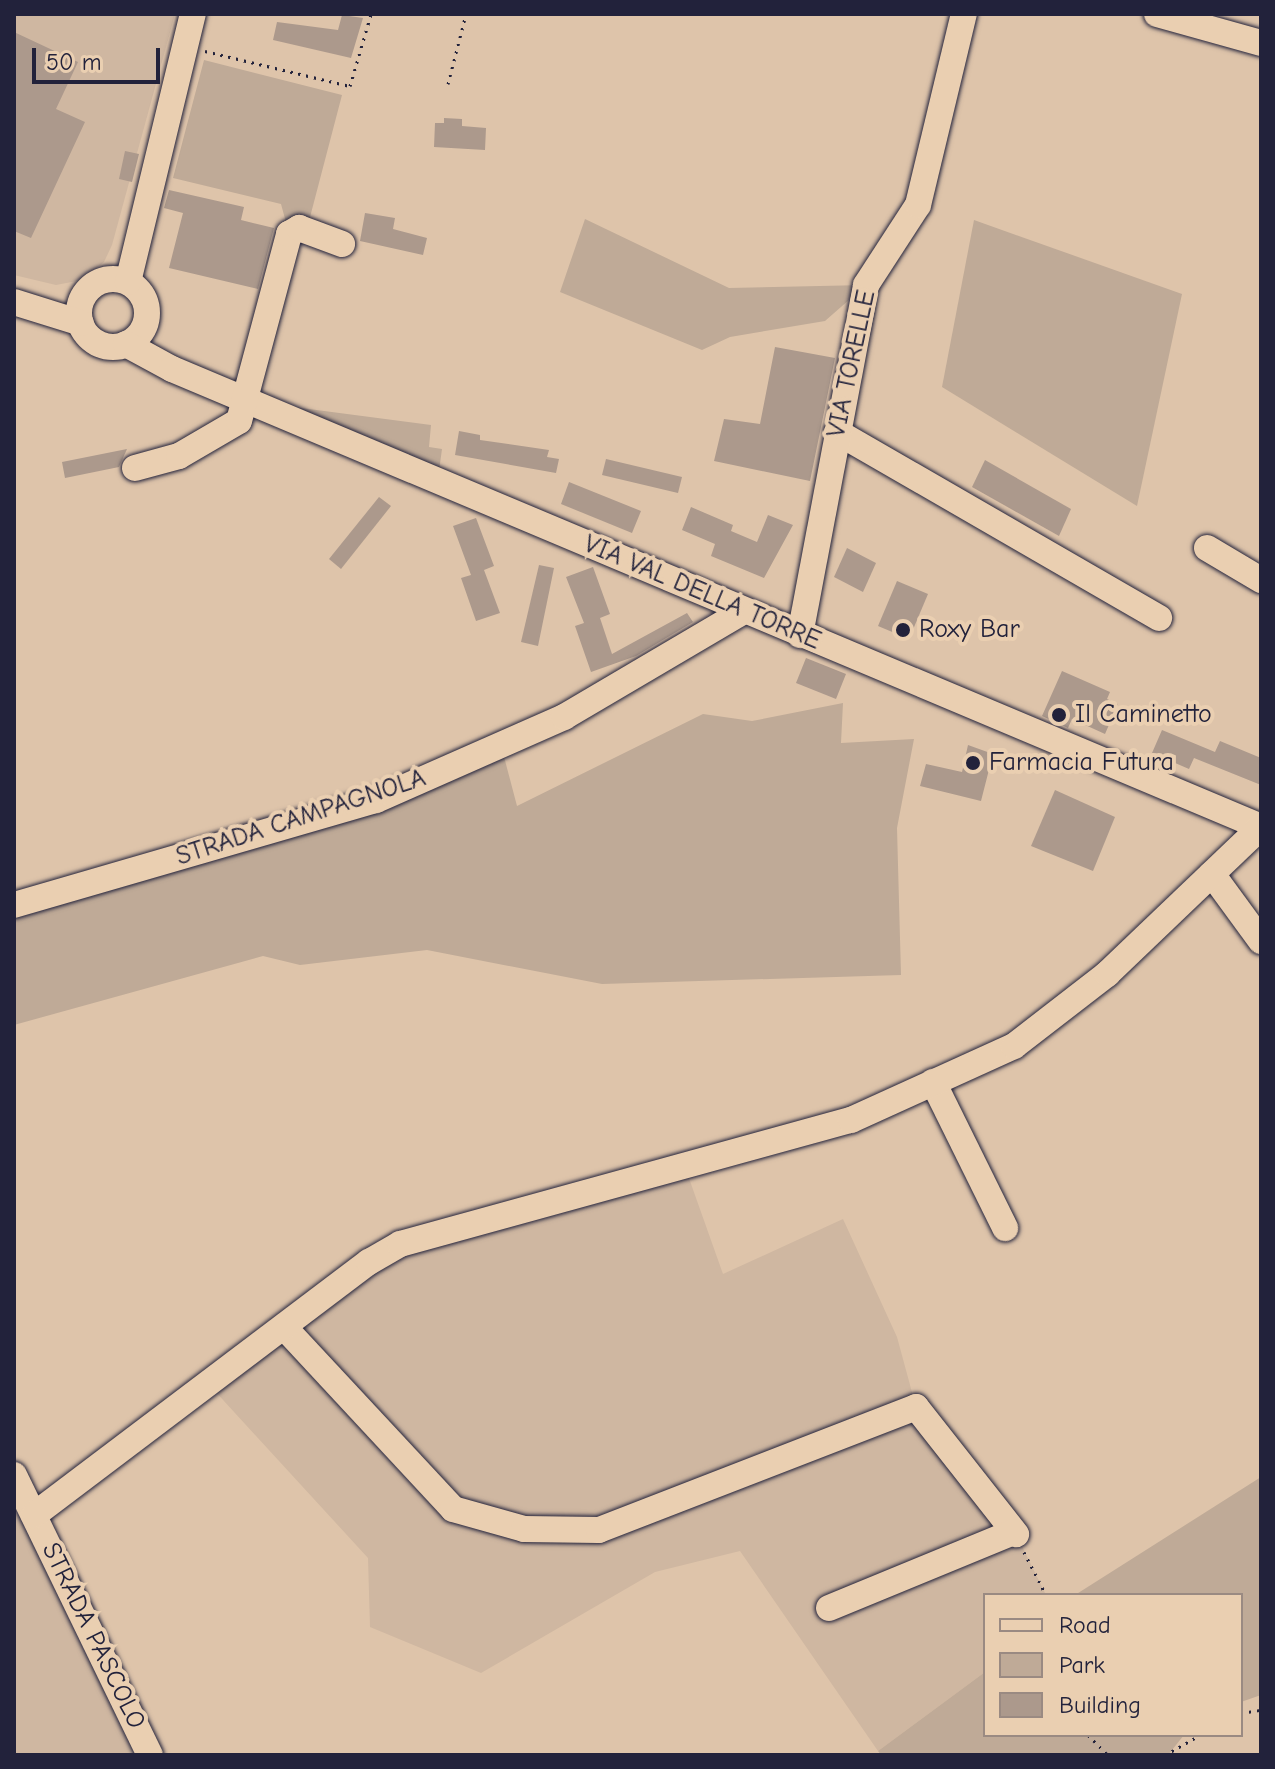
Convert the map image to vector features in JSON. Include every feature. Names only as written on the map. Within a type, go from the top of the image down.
[{"type":"street","points":[[128,282],[193,14]]},
{"type":"street","name":"VIA TORELLE","points":[[800,635],[866,285],[918,205],[964,14]]},
{"type":"street","points":[[1157,14],[1198,20],[1261,43]]},
{"type":"street","points":[[135,468],[179,456],[223,435],[239,421],[289,234],[299,228],[342,244]]},
{"type":"street","points":[[44,311],[84,296],[98,282],[128,282]]},
{"type":"street","points":[[14,302],[81,323],[94,341],[137,348],[145,325],[146,305],[128,282]]},
{"type":"street","points":[[81,323],[84,296]]},
{"type":"street","name":"VIA VAL DELLA TORRE","points":[[137,348],[247,400],[1261,827]]},
{"type":"street","points":[[837,432],[1159,618]]},
{"type":"street","points":[[1207,548],[1261,580]]},
{"type":"street","name":"STRADA CAMPAGNOLA","points":[[14,905],[376,800],[552,724],[744,611]]},
{"type":"street","points":[[34,1515],[400,1244],[851,1120],[1014,1046],[1107,974],[1261,827]]},
{"type":"street","points":[[1212,874],[1261,941]]},
{"type":"street","points":[[933,1082],[1005,1228]]},
{"type":"street","points":[[284,1327],[453,1509],[524,1529],[599,1530],[916,1407],[1014,1533],[829,1608]]},
{"type":"street","name":"STRADA PASCOLO","points":[[14,1475],[150,1755]]},
{"type":"path","points":[[185,47],[350,86],[371,14]]},
{"type":"path","points":[[448,84],[466,14]]},
{"type":"path","points":[[1014,1533],[1045,1593]]},
{"type":"path","points":[[1090,1737],[1108,1755]]},
{"type":"path","points":[[1165,1755],[1196,1737]]},
{"type":"shaded area","points":[[14,14],[175,14],[112,245],[104,262],[82,280],[56,285],[14,275]]},
{"type":"shaded area","points":[[685,1167],[723,1274],[843,1219],[897,1337],[916,1407],[1016,1534],[1045,1593],[983,1593],[983,1673],[878,1751],[740,1551],[655,1572],[481,1673],[370,1627],[368,1558],[213,1389],[369,1262]]},
{"type":"shaded area","points":[[14,1475],[150,1755],[14,1755]]},
{"type":"green space","points":[[204,60],[342,95],[309,221],[287,226],[281,204],[173,178]]},
{"type":"green space","points":[[585,219],[729,288],[866,285],[825,321],[730,337],[702,350],[560,292]]},
{"type":"green space","points":[[974,220],[1182,294],[1137,506],[942,387]]},
{"type":"green space","points":[[286,406],[431,425],[429,447],[442,449],[439,471]]},
{"type":"green space","points":[[843,703],[841,743],[914,739],[897,828],[901,975],[602,984],[427,950],[300,965],[263,956],[14,1025],[14,905],[502,749],[517,806],[703,714],[752,721]]},
{"type":"green space","points":[[1261,1477],[1261,1695],[1243,1701],[1243,1593],[1078,1593]]},
{"type":"green space","points":[[983,1673],[983,1737],[1182,1737],[1168,1755],[881,1755],[878,1751]]},
{"type":"building","points":[[342,15],[363,18],[351,58],[273,40],[277,22],[338,30]]},
{"type":"building","points":[[14,32],[78,62],[56,109],[85,122],[31,238],[14,231]]},
{"type":"building","points":[[444,118],[462,119],[462,126],[486,128],[485,150],[434,147],[435,123],[444,123]]},
{"type":"building","points":[[125,151],[139,154],[132,182],[119,179]]},
{"type":"building","points":[[169,190],[244,207],[241,220],[274,228],[258,289],[169,268],[183,213],[164,208]]},
{"type":"building","points":[[365,213],[395,218],[393,229],[427,238],[423,255],[360,241]]},
{"type":"building","points":[[775,347],[835,358],[810,481],[714,461],[724,419],[760,424]]},
{"type":"building","points":[[459,431],[480,435],[480,440],[549,450],[547,457],[559,459],[556,473],[455,455]]},
{"type":"building","points":[[127,449],[119,467],[65,478],[62,462]]},
{"type":"building","points":[[606,459],[682,477],[678,493],[602,475]]},
{"type":"building","points":[[985,460],[1071,509],[1059,536],[972,487]]},
{"type":"building","points":[[569,482],[641,511],[632,533],[561,504]]},
{"type":"building","points":[[379,497],[391,506],[341,569],[329,559]]},
{"type":"building","points":[[691,507],[733,525],[731,531],[757,542],[768,515],[793,525],[764,578],[711,556],[715,544],[682,530]]},
{"type":"building","points":[[476,518],[494,566],[484,570],[500,613],[476,621],[461,578],[471,575],[453,526]]},
{"type":"building","points":[[847,548],[876,563],[863,592],[834,577]]},
{"type":"building","points":[[539,565],[554,568],[538,646],[521,642]]},
{"type":"building","points":[[593,567],[610,614],[600,618],[612,654],[687,613],[693,622],[636,656],[591,672],[575,626],[584,623],[566,577]]},
{"type":"building","points":[[897,581],[928,594],[909,639],[878,626]]},
{"type":"building","points":[[806,658],[846,674],[836,699],[796,683]]},
{"type":"building","points":[[1062,671],[1110,692],[1107,699],[1118,704],[1105,734],[1072,719],[1068,728],[1042,716]]},
{"type":"building","points":[[1162,730],[1215,752],[1220,741],[1261,758],[1261,785],[1194,758],[1189,769],[1152,753]]},
{"type":"building","points":[[968,745],[993,754],[981,801],[920,786],[926,764],[962,772]]},
{"type":"building","points":[[1055,790],[1115,817],[1093,871],[1031,846]]},
{"type":"place","name":"Roxy Bar","points":[[903,630]]},
{"type":"place","name":"Il Caminetto","points":[[1059,715]]},
{"type":"place","name":"Farmacia Futura","points":[[973,763]]}]
